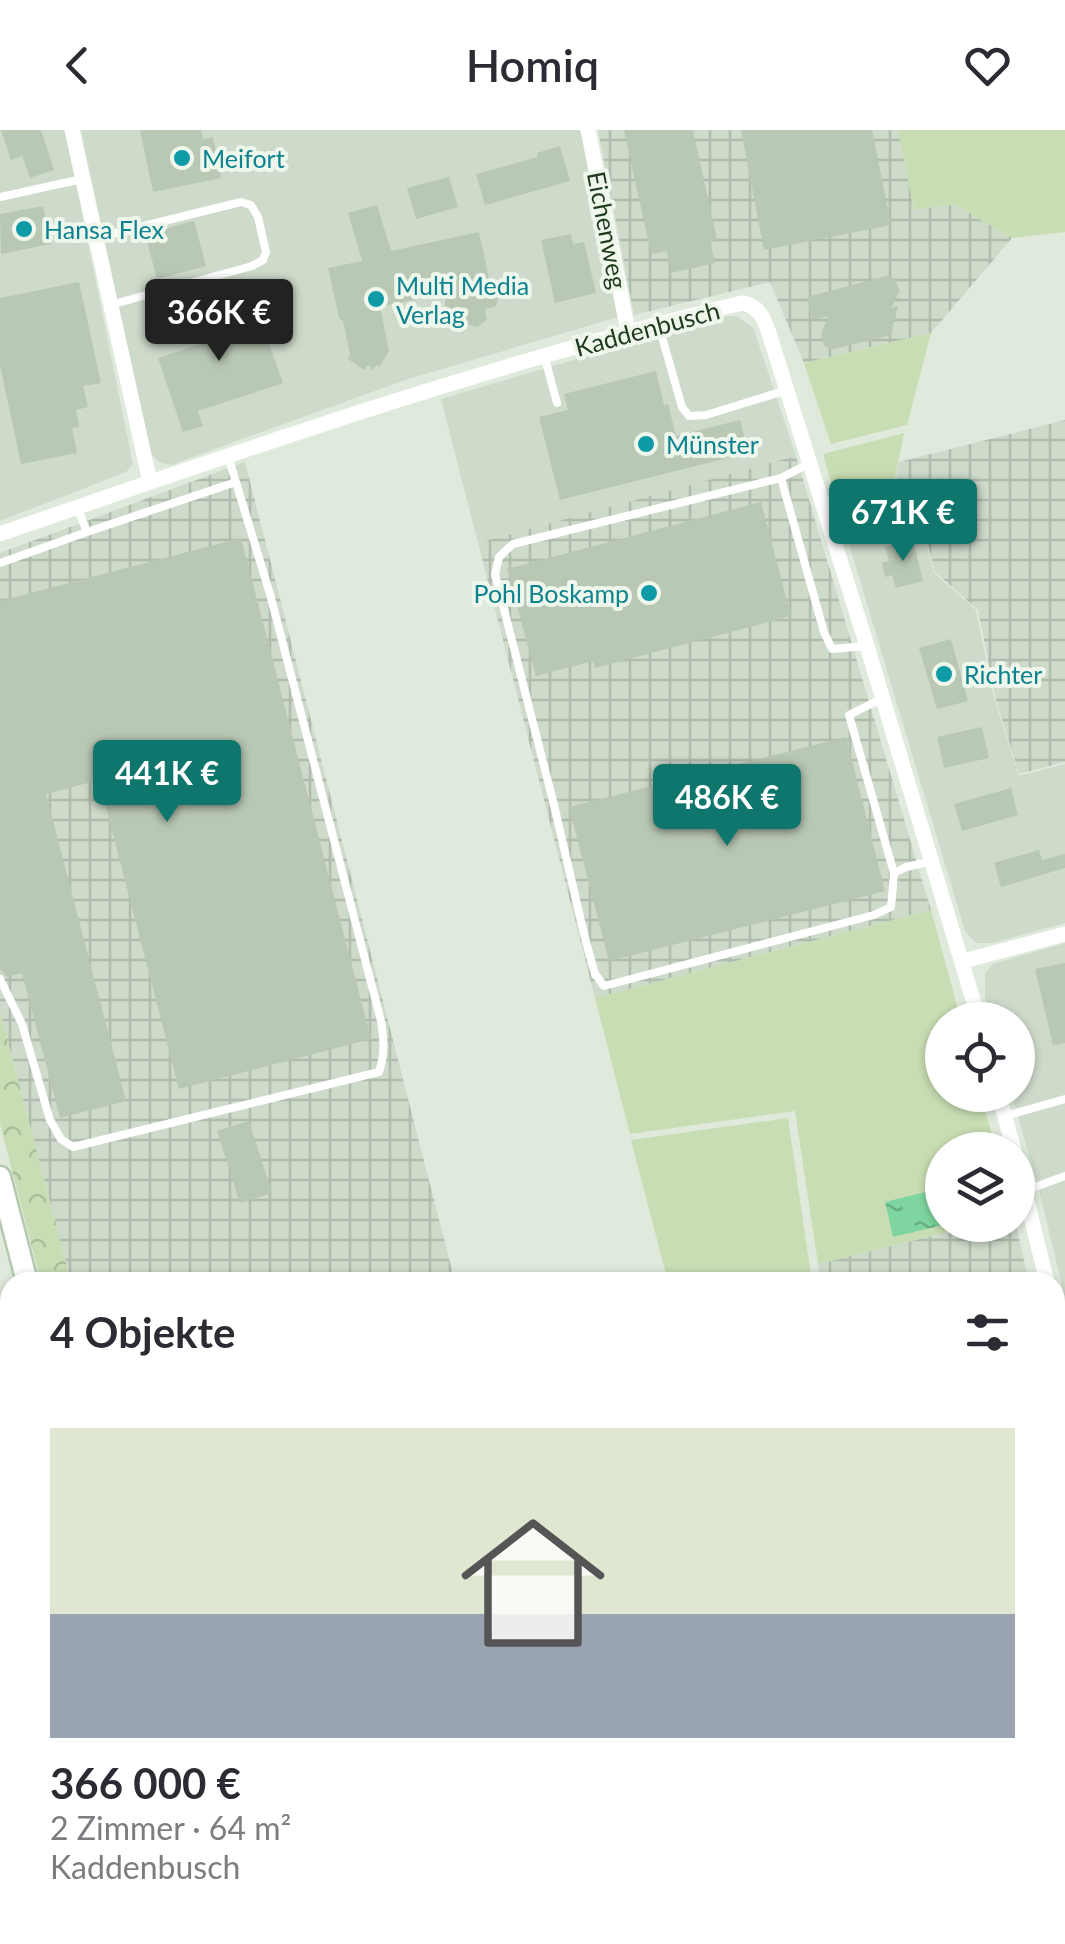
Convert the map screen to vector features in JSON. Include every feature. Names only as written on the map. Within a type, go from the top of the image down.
[{"type":"main road","points":[[0,1177],[24,1272]]},
{"type":"street","points":[[72,130],[150,482]]},
{"type":"street","name":"Eichenweg","points":[[588,130],[628,330]]},
{"type":"street","name":"Kaddenbusch","points":[[0,534],[426,390],[628,330],[742,303],[751,305],[764,317],[974,1002]]},
{"type":"street","points":[[963,962],[1065,934]]},
{"type":"street","points":[[1003,1112],[1009,1132]]},
{"type":"street","points":[[1035,1241],[1042,1272]]},
{"type":"lane","points":[[0,197],[82,179]]},
{"type":"lane","points":[[95,238],[241,202],[251,205],[258,217],[266,252],[263,260],[252,266],[110,305]]},
{"type":"lane","points":[[658,323],[682,408],[689,416],[706,415],[787,390]]},
{"type":"lane","points":[[544,355],[557,403]]},
{"type":"lane","points":[[0,979],[22,1024],[50,1120],[61,1139],[74,1147],[378,1072],[383,1060],[381,1021],[275,612],[228,456]]},
{"type":"lane","points":[[810,463],[781,478],[514,544],[500,557],[495,574],[595,974],[604,986],[892,907],[894,872],[849,715],[883,698]]},
{"type":"lane","points":[[781,478],[808,580],[832,649],[868,646]]},
{"type":"lane","points":[[0,563],[236,482]]},
{"type":"lane","points":[[78,507],[87,532]]},
{"type":"lane","points":[[894,872],[933,861]]},
{"type":"lane","points":[[1004,1116],[1065,1099]]},
{"type":"lane","points":[[1035,1186],[1065,1176]]},
{"type":"shaded area","points":[[0,130],[65,130],[133,464],[126,472],[0,521]]},
{"type":"shaded area","points":[[81,130],[582,130],[618,317],[405,380],[171,465],[161,463],[150,453]]},
{"type":"shaded area","points":[[598,130],[898,130],[914,210],[954,204],[1012,238],[931,333],[804,363],[770,282],[634,315]]},
{"type":"shaded area","points":[[736,316],[753,327],[796,456],[478,543],[441,399],[719,317]]},
{"type":"shaded area","points":[[1065,420],[1065,762],[1019,774],[996,700],[978,610],[935,572],[922,522],[891,503],[899,462]]},
{"type":"shaded area","points":[[796,456],[931,910],[595,998],[478,543]]},
{"type":"shaded area","points":[[245,462],[452,1272],[68,1272],[0,1012],[0,553]]},
{"type":"shaded area","points":[[890,504],[921,523],[934,573],[976,610],[994,698],[1019,776],[1065,764],[1065,923],[993,943],[976,943],[965,931],[841,517]]},
{"type":"shaded area","points":[[1065,943],[1065,1272],[1059,1272],[1035,1176],[1035,1132],[1023,1132],[1017,1112],[1035,1112],[1035,1002],[986,1002],[985,973],[993,964]]},
{"type":"shaded area","points":[[925,1238],[925,1242],[1020,1242],[1027,1272],[819,1272],[818,1264]]},
{"type":"green space","points":[[898,130],[1065,130],[1065,232],[1012,238],[954,204],[914,210]]},
{"type":"green space","points":[[931,333],[907,425],[831,444],[804,363]]},
{"type":"green space","points":[[904,433],[890,504],[841,517],[823,454]]},
{"type":"green space","points":[[931,910],[956,1002],[925,1002],[925,1112],[986,1112],[991,1132],[925,1132],[925,1238],[818,1264],[795,1111],[630,1134],[595,998]]},
{"type":"green space","points":[[0,1012],[68,1272],[38,1272],[0,1124]]},
{"type":"green space","points":[[788,1118],[811,1272],[665,1272],[631,1140]]},
{"type":"water","points":[[925,1192],[925,1229],[893,1237],[885,1202]]},
{"type":"building","points":[[1,130],[41,130],[54,170],[30,178],[22,156],[11,160]]},
{"type":"building","name":"Meifort","points":[[140,130],[201,130],[203,139],[213,137],[221,178],[153,192]]},
{"type":"building","points":[[624,130],[693,130],[717,240],[710,242],[715,263],[671,273],[667,251],[651,254]]},
{"type":"building","points":[[741,130],[872,130],[891,225],[764,250]]},
{"type":"building","points":[[560,146],[570,181],[485,205],[476,174],[538,157],[537,153]]},
{"type":"building","points":[[449,177],[458,207],[416,219],[407,188]]},
{"type":"building","name":"Multi Media Verlag","points":[[377,205],[391,251],[479,232],[490,283],[499,293],[496,306],[485,309],[487,319],[478,327],[466,324],[463,313],[452,315],[445,305],[446,293],[380,307],[389,351],[379,367],[377,364],[373,370],[368,365],[364,370],[348,359],[343,321],[339,318],[328,268],[362,261],[348,213]]},
{"type":"building","name":"Hansa Flex","points":[[43,206],[51,244],[1,254],[0,214]]},
{"type":"building","points":[[194,221],[206,266],[157,279],[145,234]]},
{"type":"building","points":[[571,234],[573,244],[584,242],[596,293],[555,303],[541,240]]},
{"type":"building","points":[[890,275],[900,291],[891,308],[898,306],[891,335],[830,350],[824,345],[821,335],[828,316],[813,320],[807,297]]},
{"type":"building","points":[[79,282],[101,383],[83,386],[88,407],[76,410],[79,427],[72,428],[77,453],[21,464],[0,365],[0,298]]},
{"type":"building","points":[[236,298],[246,328],[262,323],[283,383],[198,411],[203,426],[183,432],[158,358],[203,343],[192,312]]},
{"type":"building","name":"Münster","points":[[656,371],[676,436],[740,420],[748,453],[560,500],[539,417],[568,410],[564,394]]},
{"type":"building","name":"Pohl Boskamp","points":[[761,502],[791,616],[595,668],[593,661],[536,676],[507,569]]},
{"type":"building","points":[[241,538],[371,1039],[179,1089],[99,780],[46,794],[126,1101],[60,1118],[22,973],[7,977],[0,969],[0,601]]},
{"type":"building","points":[[913,540],[923,581],[896,588],[892,575],[885,577],[882,562],[889,561],[885,547]]},
{"type":"building","name":"Richter","points":[[951,639],[968,701],[937,709],[919,648]]},
{"type":"building","points":[[982,727],[989,758],[944,768],[937,737]]},
{"type":"building","points":[[846,737],[885,891],[609,961],[569,807]]},
{"type":"building","points":[[1011,788],[1018,815],[962,831],[954,804]]},
{"type":"building","points":[[1039,850],[1042,860],[1065,854],[1065,868],[1001,887],[994,863]]},
{"type":"building","points":[[1065,963],[1065,1043],[1053,1045],[1035,969]]},
{"type":"building","points":[[249,1121],[272,1193],[240,1203],[217,1131]]},
{"type":"place","name":"Meifort","points":[[182,158]]},
{"type":"place","name":"Hansa Flex","points":[[24,229]]},
{"type":"place","name":"Multi Media Verlag","points":[[376,299]]},
{"type":"place","name":"Münster","points":[[646,444]]},
{"type":"place","name":"Pohl Boskamp","points":[[649,593]]},
{"type":"place","name":"Richter","points":[[944,674]]}]
